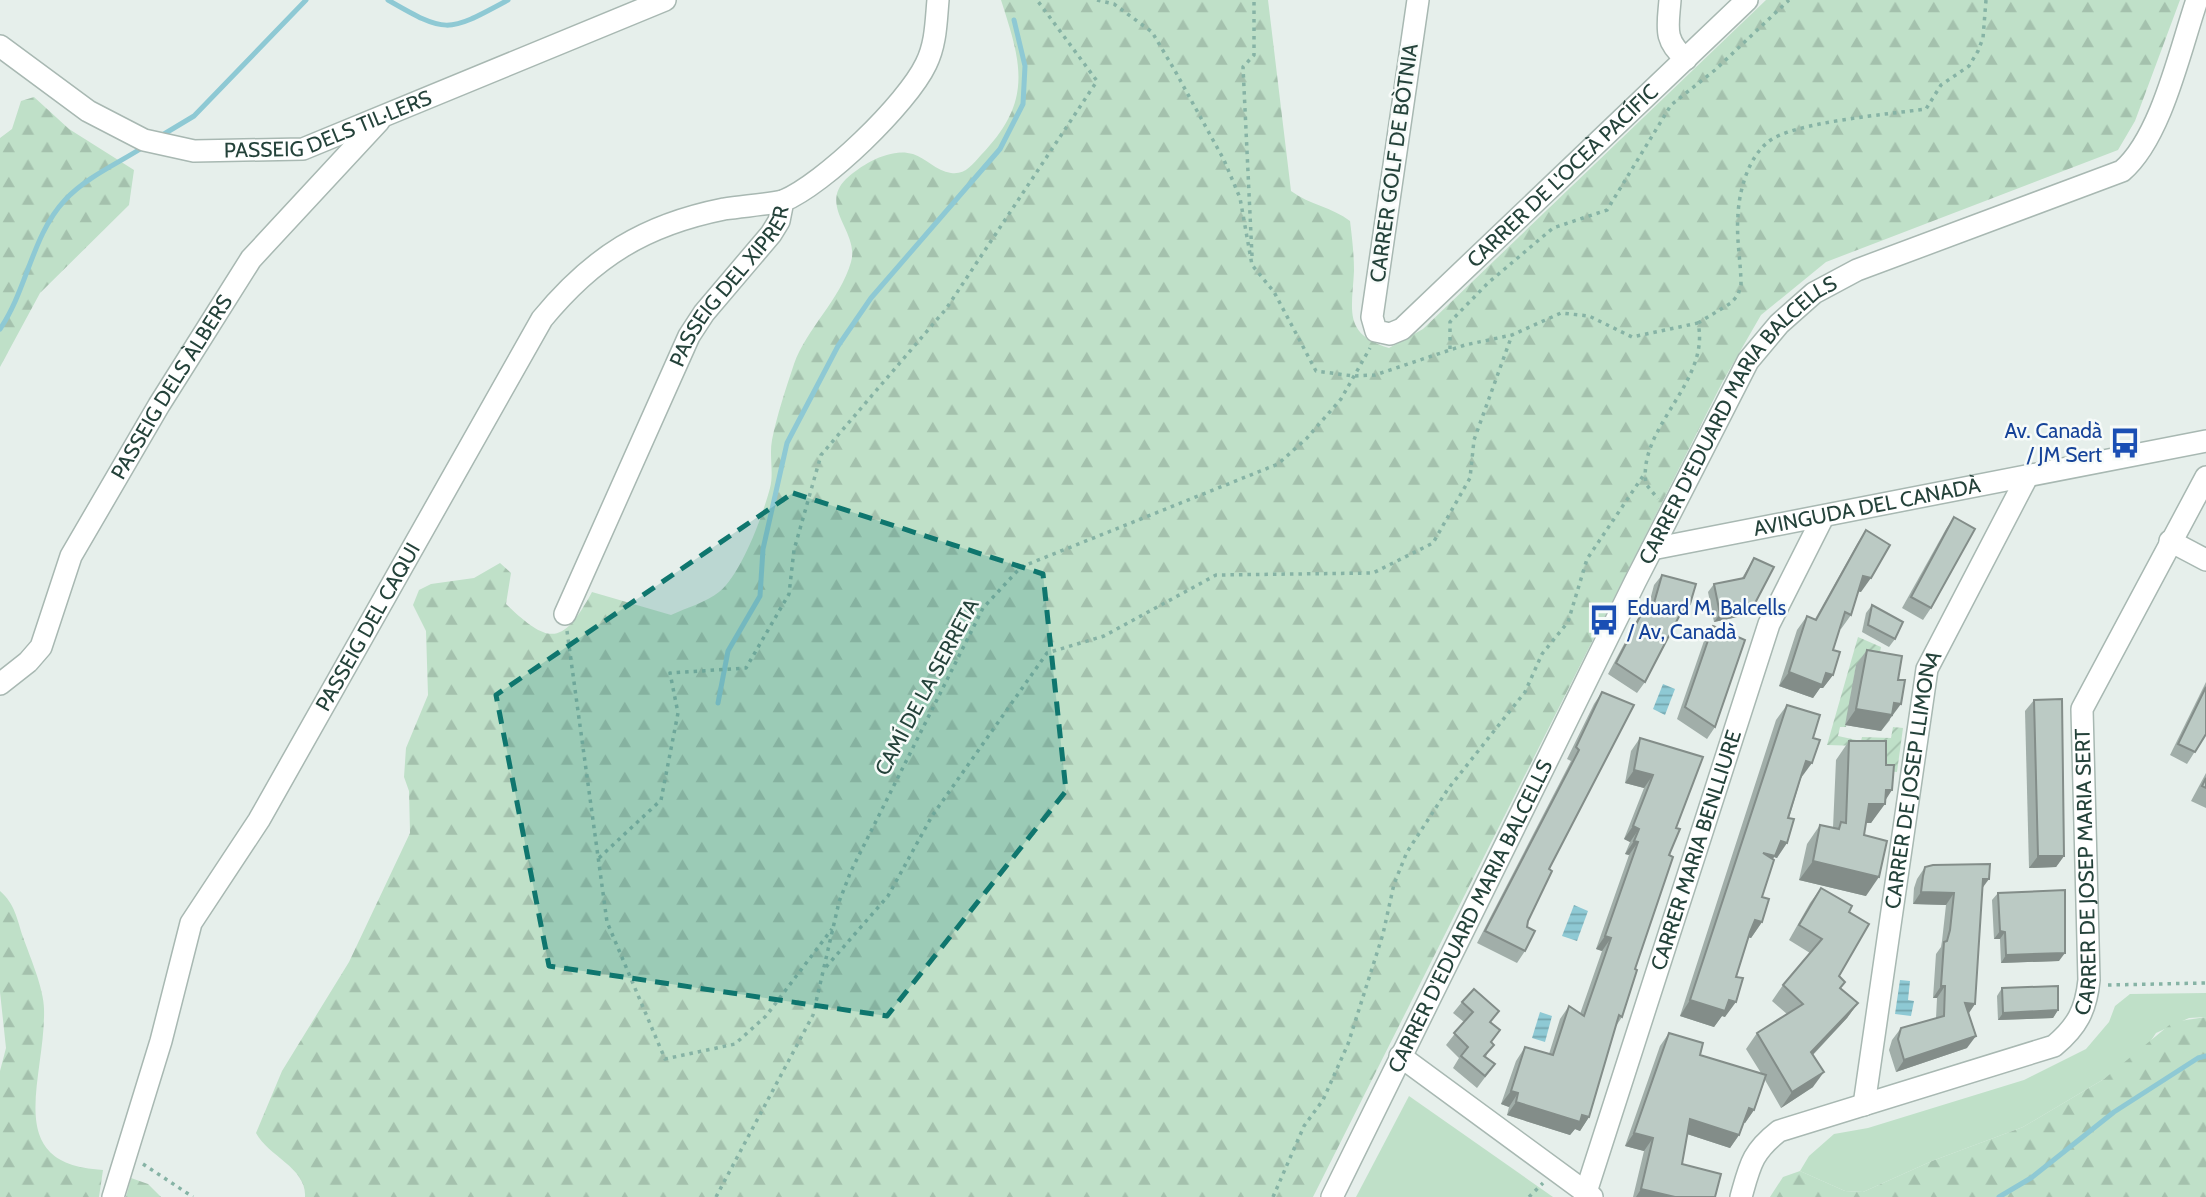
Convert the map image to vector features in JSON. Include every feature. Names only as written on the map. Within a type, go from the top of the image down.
[{"type":"street","name":"PASSEIG DELS TIL·LERS","points":[[0,46],[88,111],[152,142],[214,153],[303,149],[665,0]]},
{"type":"street","name":"PASSEIG DEL XIPRER","points":[[565,614],[689,336],[704,313],[771,234],[779,221],[783,201],[822,178],[915,83],[932,50],[938,0]]},
{"type":"street","name":"CARRER GOLF DE BÒTNIA","points":[[1377,330],[1374,298],[1418,0]]},
{"type":"street","points":[[1670,0],[1669,39],[1673,48],[1686,59]]},
{"type":"street","name":"CARRER DE L'OCEÀ PACÍFIC","points":[[1377,330],[1396,333],[1402,329],[1747,0]]},
{"type":"street","name":"CARRER D'EDUARD MARIA BALCELLS","points":[[1332,1197],[1652,549],[1748,361],[1779,324],[1814,293],[1857,270],[2110,176],[2134,160],[2149,139],[2197,0]]},
{"type":"street","name":"PASSEIG DELS ÀLBERS","points":[[0,684],[28,662],[41,647],[71,556],[159,405],[251,259],[385,114]]},
{"type":"street","name":"PASSEIG DEL CAQUI","points":[[113,1197],[162,1041],[191,923],[259,820],[542,319],[599,261],[648,231],[714,212],[783,201]]},
{"type":"street","name":"AVINGUDA DEL CANADÀ","points":[[1652,549],[2206,441]]},
{"type":"street","name":"CARRER DE JOSEP LLIMONA","points":[[1864,1105],[1927,669],[2027,477]]},
{"type":"street","name":"CARRER DE JOSEP MARIA SERT","points":[[1741,1197],[1751,1159],[1779,1131],[2054,1046],[2075,1028],[2087,1003],[2089,980],[2082,709],[2206,477]]},
{"type":"street","name":"CARRER MARIA BENLLIURE","points":[[1589,1195],[1769,624],[1823,517]]},
{"type":"street","points":[[2170,541],[2206,560]]},
{"type":"street","points":[[1400,1056],[1589,1195]]},
{"type":"path","points":[[599,858],[661,800],[678,713],[670,673],[746,668],[789,594],[794,550],[821,455],[946,309],[1097,81],[1037,0]]},
{"type":"path","points":[[1097,0],[1114,4],[1152,32],[1174,69],[1224,160],[1234,185],[1252,265],[1274,292],[1316,371],[1353,376],[1396,369],[1450,349],[1512,335],[1561,313],[1589,316],[1632,337],[1698,323],[1738,295],[1741,285],[1738,212],[1743,184],[1752,160],[1762,147],[1783,134],[1826,123],[1926,109],[1941,85],[1969,66],[1978,51],[1983,38],[1986,0]]},
{"type":"path","points":[[1252,265],[1243,66],[1254,55],[1254,0]]},
{"type":"path","points":[[1450,349],[1450,322],[1488,283],[1553,228],[1607,210],[1671,105],[1715,70],[1790,0]]},
{"type":"path","points":[[1273,1197],[1304,1126],[1323,1100],[1348,1044],[1383,934],[1394,884],[1406,852],[1448,789],[1525,692],[1542,654],[1568,622],[1587,559],[1644,474],[1656,436],[1673,408],[1695,358],[1698,323]]},
{"type":"path","name":"CAMÍ DE LA SERRETA","points":[[716,1197],[813,1015],[839,902],[851,871],[983,608],[1021,567],[1278,464],[1307,438],[1341,399],[1377,330]]},
{"type":"path","points":[[824,970],[888,896],[932,816],[1047,653],[1104,636],[1216,575],[1373,573],[1433,543],[1470,478],[1474,440],[1512,335]]},
{"type":"path","points":[[1644,474],[1653,495],[1674,506]]},
{"type":"path","points":[[565,614],[607,922],[665,1059],[735,1044],[766,1016],[833,928]]},
{"type":"path","points":[[2089,980],[2105,985],[2206,983]]},
{"type":"path","points":[[126,1154],[193,1197]]},
{"type":"path","points":[[1529,1197],[1547,1180]]},
{"type":"highlighted area","points":[[793,493],[1043,574],[1066,791],[887,1016],[549,966],[496,695]]},
{"type":"green space","points":[[1001,0],[1268,0],[1291,191],[1350,221],[1354,265],[1354,319],[1364,336],[1389,348],[1423,329],[1766,0],[2180,0],[2135,121],[2118,150],[1826,262],[1761,315],[1723,381],[1313,1197],[305,1197],[304,1187],[294,1170],[269,1149],[256,1133],[282,1071],[349,962],[410,833],[409,791],[404,777],[406,748],[428,695],[426,631],[413,605],[419,590],[431,584],[474,578],[500,563],[511,573],[506,604],[534,627],[545,633],[555,634],[573,622],[592,592],[671,615],[709,599],[727,584],[743,559],[767,500],[772,470],[772,440],[794,364],[807,338],[839,289],[851,262],[850,240],[836,200],[839,189],[846,179],[860,168],[877,158],[896,153],[913,154],[941,170],[960,172],[968,168],[998,136],[1016,99],[1018,82],[1018,63]]},
{"type":"green space","points":[[34,97],[69,129],[134,170],[129,205],[40,293],[0,367],[0,138],[12,129],[21,101]]},
{"type":"green space","points":[[1858,637],[1881,647],[1877,669],[1856,666],[1846,727],[1840,727],[1838,736],[1861,741],[1862,737],[1891,738],[1893,727],[1903,728],[1897,772],[1884,771],[1860,746],[1827,745]]},
{"type":"green space","points":[[0,891],[15,912],[42,992],[43,1036],[36,1089],[36,1114],[40,1135],[51,1153],[71,1165],[103,1170],[99,1197],[0,1197],[0,1071],[6,1048],[0,992]]},
{"type":"green space","points":[[2206,993],[2206,1017],[2189,1018],[2156,1033],[2146,1048],[2104,1079],[2023,1127],[1932,1161],[1863,1192],[1845,1191],[1800,1171],[1809,1156],[1834,1134],[1868,1128],[2024,1080],[2086,1049],[2109,1022],[2115,1006],[2130,994]]},
{"type":"green space","points":[[2206,1017],[2206,1197],[1770,1197],[1783,1177],[1800,1171],[1845,1191],[1863,1192],[1932,1161],[2023,1127],[2104,1079],[2173,1022]]},
{"type":"green space","points":[[1409,1096],[1553,1197],[1356,1197]]},
{"type":"green space","points":[[131,1178],[148,1184],[161,1197],[126,1197]]},
{"type":"water","points":[[1663,684],[1675,689],[1665,715],[1653,709]]},
{"type":"water","points":[[1574,905],[1588,911],[1577,941],[1562,936]]},
{"type":"water","points":[[1900,980],[1910,981],[1908,1000],[1914,1001],[1911,1016],[1895,1014]]},
{"type":"water","points":[[1540,1012],[1552,1016],[1545,1042],[1532,1038]]},
{"type":"building","points":[[1954,517],[1975,529],[1931,608],[1911,597]]},
{"type":"building","points":[[1866,530],[1890,545],[1871,578],[1863,576],[1851,615],[1845,612],[1833,650],[1840,652],[1833,675],[1826,673],[1822,685],[1789,672],[1807,616],[1816,620]]},
{"type":"building","points":[[1754,558],[1774,567],[1753,607],[1720,614],[1714,584],[1744,578]]},
{"type":"building","points":[[1662,575],[1696,584],[1690,604],[1686,603],[1645,682],[1616,663],[1645,607],[1652,610]]},
{"type":"building","points":[[1872,605],[1903,622],[1895,639],[1868,625]]},
{"type":"building","points":[[1713,626],[1745,640],[1715,727],[1685,707]]},
{"type":"building","points":[[1867,650],[1902,656],[1898,680],[1905,680],[1901,704],[1894,703],[1892,715],[1856,709]]},
{"type":"building","points":[[2206,687],[2206,734],[2195,752],[2178,744]]},
{"type":"building","points":[[1602,692],[1634,705],[1549,869],[1552,871],[1528,921],[1527,927],[1535,931],[1525,951],[1485,931],[1579,750],[1576,747]]},
{"type":"building","points":[[2062,699],[2064,856],[2038,856],[2034,700]]},
{"type":"building","points":[[1787,705],[1820,715],[1813,738],[1820,740],[1812,763],[1806,761],[1802,773],[1788,818],[1794,819],[1787,843],[1781,841],[1775,856],[1763,853],[1774,860],[1762,897],[1769,899],[1762,922],[1755,920],[1750,932],[1736,977],[1743,978],[1736,1002],[1729,1000],[1725,1011],[1690,1000]]},
{"type":"building","points":[[1640,738],[1703,757],[1676,828],[1680,829],[1669,855],[1673,857],[1635,969],[1637,970],[1622,1017],[1619,1015],[1589,1117],[1582,1115],[1580,1122],[1516,1102],[1518,1093],[1511,1091],[1525,1047],[1553,1055],[1569,1006],[1584,1016],[1611,938],[1605,936],[1638,842],[1634,841],[1639,829],[1633,826],[1653,775],[1634,770]]},
{"type":"building","points":[[1849,741],[1886,741],[1886,765],[1894,765],[1892,790],[1886,790],[1885,804],[1869,804],[1864,835],[1887,841],[1879,877],[1813,861],[1820,825],[1839,829],[1841,822],[1846,823]]},
{"type":"building","points":[[1990,864],[1989,879],[1983,879],[1975,1004],[1965,1003],[1976,1036],[1904,1060],[1898,1039],[1901,1028],[1944,1016],[1945,986],[1941,986],[1944,942],[1947,941],[1950,930],[1954,893],[1921,892],[1925,867]]},
{"type":"building","points":[[1821,888],[1852,906],[1849,912],[1869,924],[1839,976],[1845,982],[1840,988],[1858,1003],[1811,1052],[1824,1072],[1792,1092],[1757,1033],[1803,1004],[1783,985],[1822,939],[1799,925]]},
{"type":"building","points":[[2065,890],[2065,953],[2006,955],[2005,932],[2000,931],[1998,893]]},
{"type":"building","points":[[2058,986],[2058,1010],[2003,1013],[2002,988]]},
{"type":"building","points":[[1474,989],[1499,1011],[1490,1022],[1500,1030],[1491,1042],[1494,1045],[1484,1056],[1495,1064],[1485,1076],[1461,1056],[1468,1047],[1454,1033],[1473,1012],[1462,1002]]},
{"type":"building","points":[[1669,1033],[1703,1043],[1700,1055],[1766,1075],[1754,1110],[1749,1108],[1739,1135],[1690,1119],[1682,1164],[1721,1174],[1715,1197],[1675,1197],[1641,1189],[1653,1138],[1634,1133]]},
{"type":"waterway","points":[[159,137],[194,116],[306,0]]},
{"type":"waterway","points":[[388,0],[423,19],[447,25],[472,19],[508,0]]},
{"type":"waterway","points":[[718,703],[728,651],[760,596],[763,549],[787,443],[838,346],[871,298],[1000,149],[1023,104],[1025,66],[1014,20]]},
{"type":"waterway","points":[[0,329],[17,297],[45,229],[65,200],[83,184],[145,146]]},
{"type":"waterway","points":[[1999,1197],[2031,1178],[2114,1112],[2198,1058],[2206,1056]]},
{"type":"place","name":"Av. Canadà / JM Sert","points":[[2125,443]]},
{"type":"place","name":"Eduard M. Balcells / Av, Canadà","points":[[1604,620]]}]
